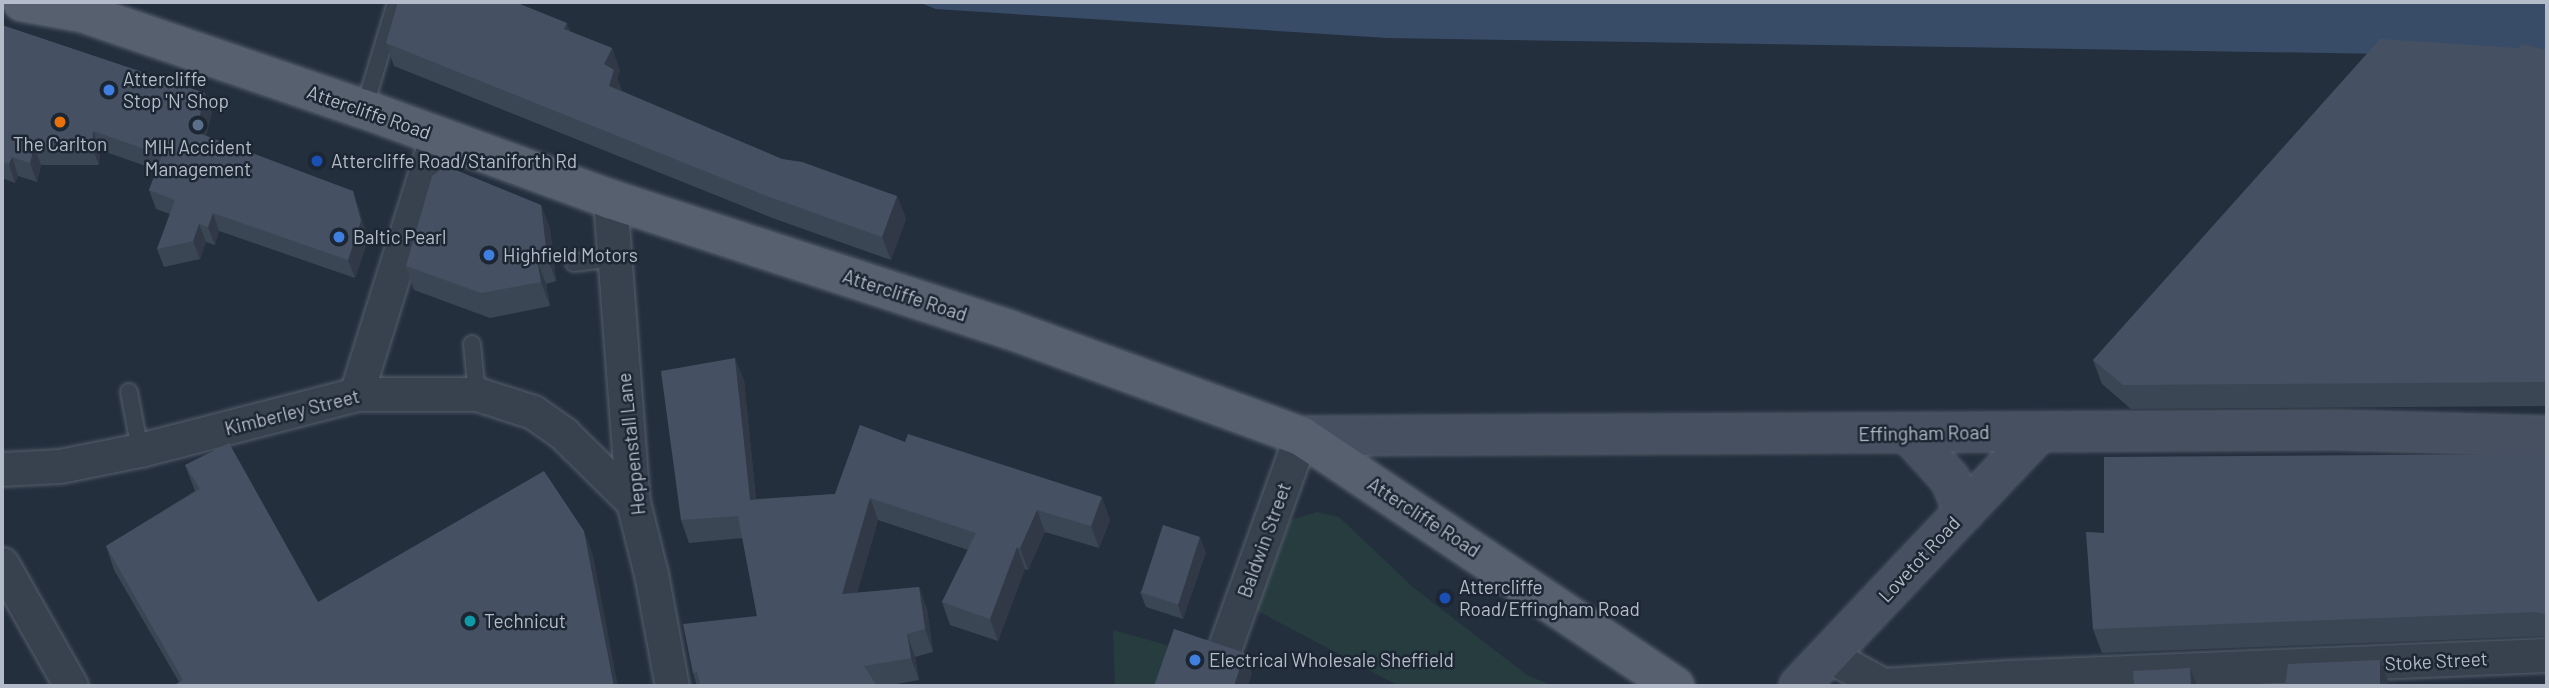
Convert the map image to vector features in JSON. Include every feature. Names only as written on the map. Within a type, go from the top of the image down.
[{"type":"main road","name":"Attercliffe Road","points":[[22,2],[79,5],[610,199],[1008,329],[1301,436],[1675,686]]},
{"type":"main road","name":"Effingham Road","points":[[1301,436],[2336,430],[2547,436]]},
{"type":"main road","name":"Lovetot Road","points":[[1799,686],[2039,432]]},
{"type":"main road","points":[[1908,433],[1950,480],[1964,512]]},
{"type":"street","points":[[356,394],[437,135]]},
{"type":"street","name":"Heppenstall Lane","points":[[610,199],[633,502],[651,574],[672,686]]},
{"type":"street","name":"Kimberley Street","points":[[2,469],[61,466],[140,450],[356,394],[477,394],[533,412],[564,433],[633,502]]},
{"type":"street","name":"Baldwin Street","points":[[1226,644],[1301,436]]},
{"type":"street","points":[[3,568],[71,686]]},
{"type":"street","name":"Stoke Street","points":[[1828,655],[1883,685],[2007,677],[2547,655]]},
{"type":"lane","points":[[364,109],[396,2]]},
{"type":"lane","points":[[574,263],[614,258]]},
{"type":"lane","points":[[472,344],[477,394]]},
{"type":"lane","points":[[130,392],[140,450]]},
{"type":"green space","points":[[1317,512],[1339,517],[1414,588],[1527,675],[1553,686],[1399,686],[1256,610],[1291,520]]},
{"type":"green space","points":[[1113,630],[1181,649],[1169,686],[1115,686]]},
{"type":"water","points":[[918,2],[2547,2],[2547,52],[2388,54],[1387,38],[936,9]]},
{"type":"building","points":[[398,2],[515,2],[567,23],[564,29],[612,48],[604,64],[614,70],[609,86],[782,159],[802,162],[897,196],[882,237],[767,196],[386,43]]},
{"type":"building","points":[[2,25],[205,93],[196,132],[353,191],[361,221],[348,260],[213,213],[208,227],[199,224],[193,241],[157,249],[175,200],[149,190],[162,155],[93,131],[92,147],[34,147],[30,163],[12,157],[9,164],[2,162]]},
{"type":"building","points":[[2380,39],[2519,48],[2521,44],[2547,50],[2547,382],[2123,385],[2093,360]]},
{"type":"building","name":"Highfield Motors","points":[[446,166],[541,205],[547,257],[537,260],[541,282],[481,293],[406,266],[432,176]]},
{"type":"building","points":[[735,358],[750,500],[835,494],[860,425],[905,442],[908,434],[1102,497],[1091,526],[1037,510],[1020,548],[1017,547],[990,619],[942,602],[976,533],[870,498],[842,594],[919,587],[925,629],[907,634],[911,658],[864,666],[877,686],[701,686],[697,672],[693,673],[683,624],[757,616],[738,516],[681,520],[661,371]]},
{"type":"building","points":[[229,443],[318,602],[544,471],[584,531],[614,686],[178,686],[176,684],[183,680],[106,546],[200,489],[185,465]]},
{"type":"building","points":[[2547,455],[2547,615],[2537,612],[2093,629],[2086,532],[2104,533],[2104,457]]},
{"type":"building","points":[[1163,525],[1200,537],[1178,605],[1141,593]]},
{"type":"building","points":[[1174,629],[1245,653],[1234,686],[1154,686]]},
{"type":"building","points":[[2380,660],[2380,686],[2285,686],[2288,664]]},
{"type":"building","points":[[2190,668],[2191,686],[2134,686],[2133,671]]},
{"type":"place","name":"Attercliffe Stop 'N' Shop","points":[[109,90]]},
{"type":"place","name":"The Carlton","points":[[60,122]]},
{"type":"place","name":"MIH Accident Management","points":[[198,125]]},
{"type":"place","name":"Attercliffe Road/Staniforth Rd","points":[[317,161]]},
{"type":"place","name":"Baltic Pearl","points":[[339,237]]},
{"type":"place","name":"Highfield Motors","points":[[489,255]]},
{"type":"place","name":"Attercliffe Road/Effingham Road","points":[[1445,598]]},
{"type":"place","name":"Technicut","points":[[470,621]]},
{"type":"place","name":"Electrical Wholesale Sheffield","points":[[1195,660]]}]
